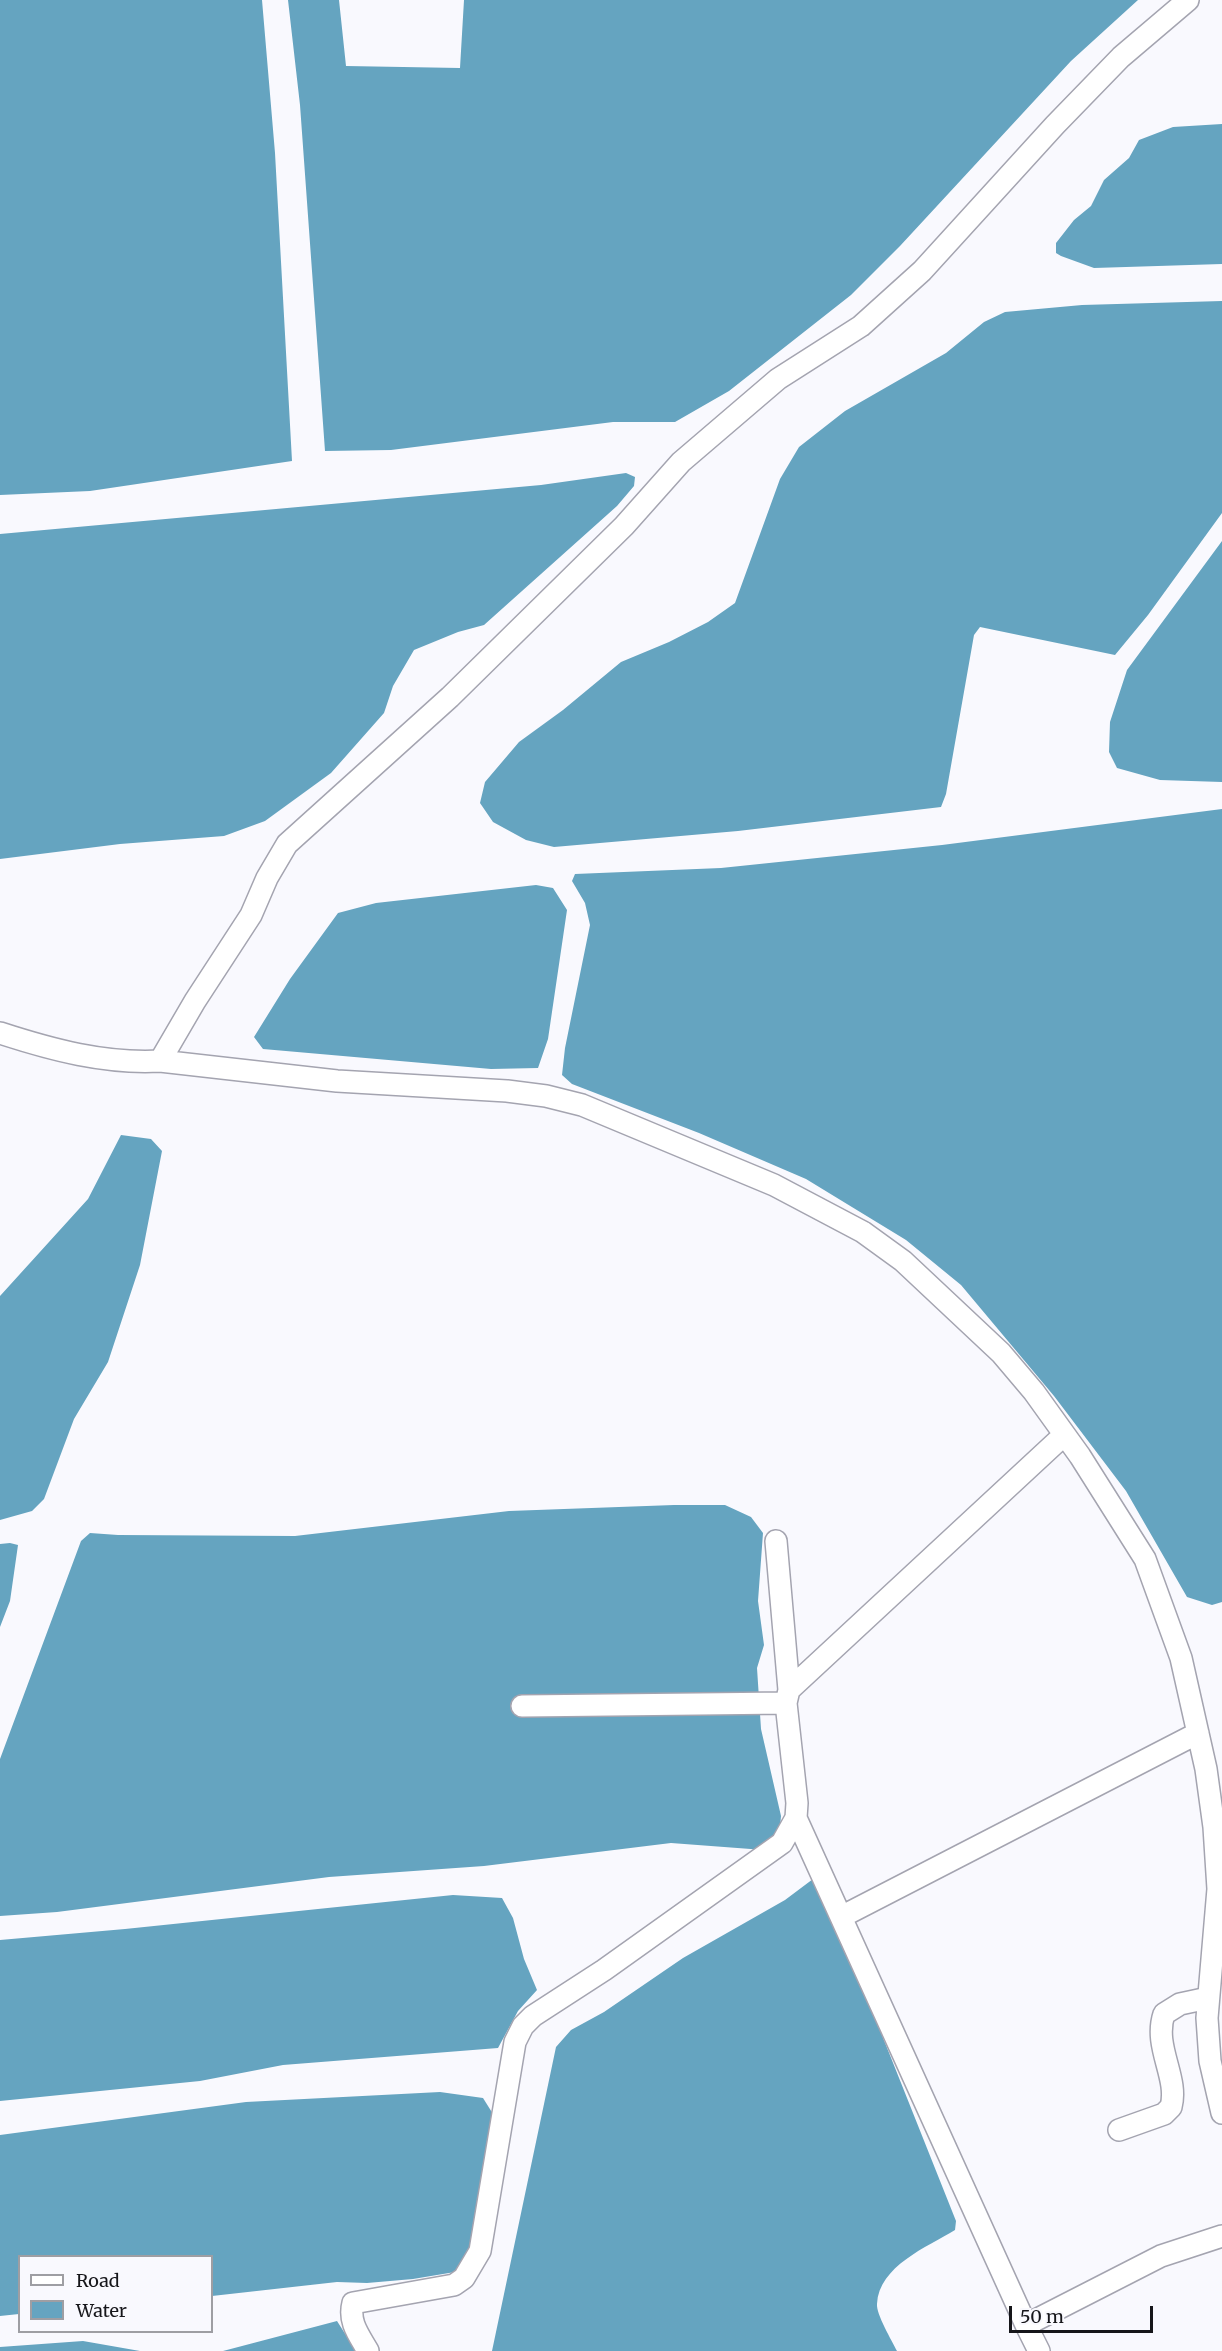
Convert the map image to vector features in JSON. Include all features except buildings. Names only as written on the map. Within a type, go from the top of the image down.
[{"type":"street","points":[[160,1061],[195,1001],[251,915],[267,878],[287,844],[450,697],[624,525],[681,462],[778,379],[861,326],[922,272],[1055,124],[1121,57],[1188,0]]},
{"type":"street","points":[[0,1033],[85,1056],[133,1062],[160,1061],[337,1081],[507,1091],[546,1096],[582,1105],[774,1185],[863,1232],[903,1261],[1001,1353],[1034,1392],[1144,1559],[1181,1659],[1206,1769],[1220,1888],[1207,2018],[1210,2061],[1222,2113]]},
{"type":"street","points":[[522,1706],[787,1696],[1064,1435]]},
{"type":"street","points":[[368,2351],[354,2326],[350,2313],[353,2303],[454,2284],[464,2278],[480,2251],[514,2042],[523,2026],[533,2016],[604,1970],[782,1843],[796,1818],[798,1803],[787,1696],[776,1541]]},
{"type":"street","points":[[841,1917],[1198,1733]]},
{"type":"street","points":[[796,1818],[1039,2351]]},
{"type":"street","points":[[1119,2130],[1164,2114],[1171,2107],[1172,2091],[1159,2034],[1164,2014],[1180,2004],[1209,1998]]},
{"type":"street","points":[[1026,2325],[1161,2256],[1222,2236]]},
{"type":"water","points":[[0,0],[262,0],[275,153],[292,461],[90,491],[0,495]]},
{"type":"water","points":[[288,0],[339,0],[346,66],[460,68],[464,0],[1138,0],[1071,61],[900,246],[851,295],[729,391],[675,422],[613,422],[391,450],[325,451],[300,105]]},
{"type":"water","points":[[1222,124],[1222,264],[1094,268],[1056,253],[1056,243],[1074,220],[1091,206],[1104,180],[1129,158],[1139,140],[1173,127]]},
{"type":"water","points":[[1222,301],[1222,513],[1148,615],[1115,655],[980,627],[974,635],[946,794],[941,807],[738,831],[554,847],[526,840],[493,822],[480,803],[485,782],[519,742],[563,710],[621,662],[669,642],[708,622],[735,603],[780,479],[799,447],[845,411],[946,353],[984,322],[1005,312],[1082,305]]},
{"type":"water","points":[[626,473],[635,477],[634,486],[617,506],[484,625],[458,632],[414,650],[393,686],[384,713],[331,773],[265,821],[224,836],[120,844],[0,859],[0,534],[541,485]]},
{"type":"water","points":[[1222,541],[1222,782],[1160,780],[1117,768],[1109,752],[1110,722],[1127,670]]},
{"type":"water","points":[[1222,809],[1222,1602],[1212,1605],[1187,1597],[1126,1491],[1054,1396],[961,1285],[906,1240],[806,1179],[699,1133],[572,1084],[562,1075],[565,1048],[590,925],[585,903],[572,881],[575,874],[721,868],[942,845]]},
{"type":"water","points":[[536,885],[553,888],[567,910],[548,1039],[538,1068],[491,1069],[263,1049],[254,1037],[290,979],[338,913],[376,903]]},
{"type":"water","points":[[121,1135],[151,1139],[162,1151],[140,1265],[108,1362],[74,1419],[44,1499],[32,1511],[0,1520],[0,1296],[88,1199]]},
{"type":"water","points":[[725,1505],[751,1517],[763,1533],[758,1601],[764,1645],[757,1668],[761,1729],[781,1816],[779,1839],[764,1850],[671,1843],[484,1866],[329,1877],[57,1912],[0,1916],[0,1759],[81,1541],[90,1533],[295,1536],[509,1511]]},
{"type":"water","points":[[0,1544],[18,1545],[10,1601],[0,1627]]},
{"type":"water","points":[[813,1879],[864,1990],[956,2221],[955,2230],[895,2268],[880,2291],[877,2308],[897,2351],[492,2351],[556,2047],[571,2030],[604,2012],[683,1958],[785,1900]]},
{"type":"water","points":[[453,1895],[502,1898],[513,1918],[524,1959],[537,1990],[518,2011],[498,2048],[283,2065],[200,2081],[0,2101],[0,1940]]},
{"type":"water","points":[[440,2092],[483,2098],[493,2114],[468,2257],[455,2272],[413,2279],[367,2283],[337,2282],[213,2296],[213,2255],[18,2255],[18,2314],[0,2316],[0,2135],[246,2102]]},
{"type":"water","points":[[337,2321],[356,2351],[223,2351]]},
{"type":"water","points":[[83,2341],[140,2351],[0,2351],[0,2347]]}]
